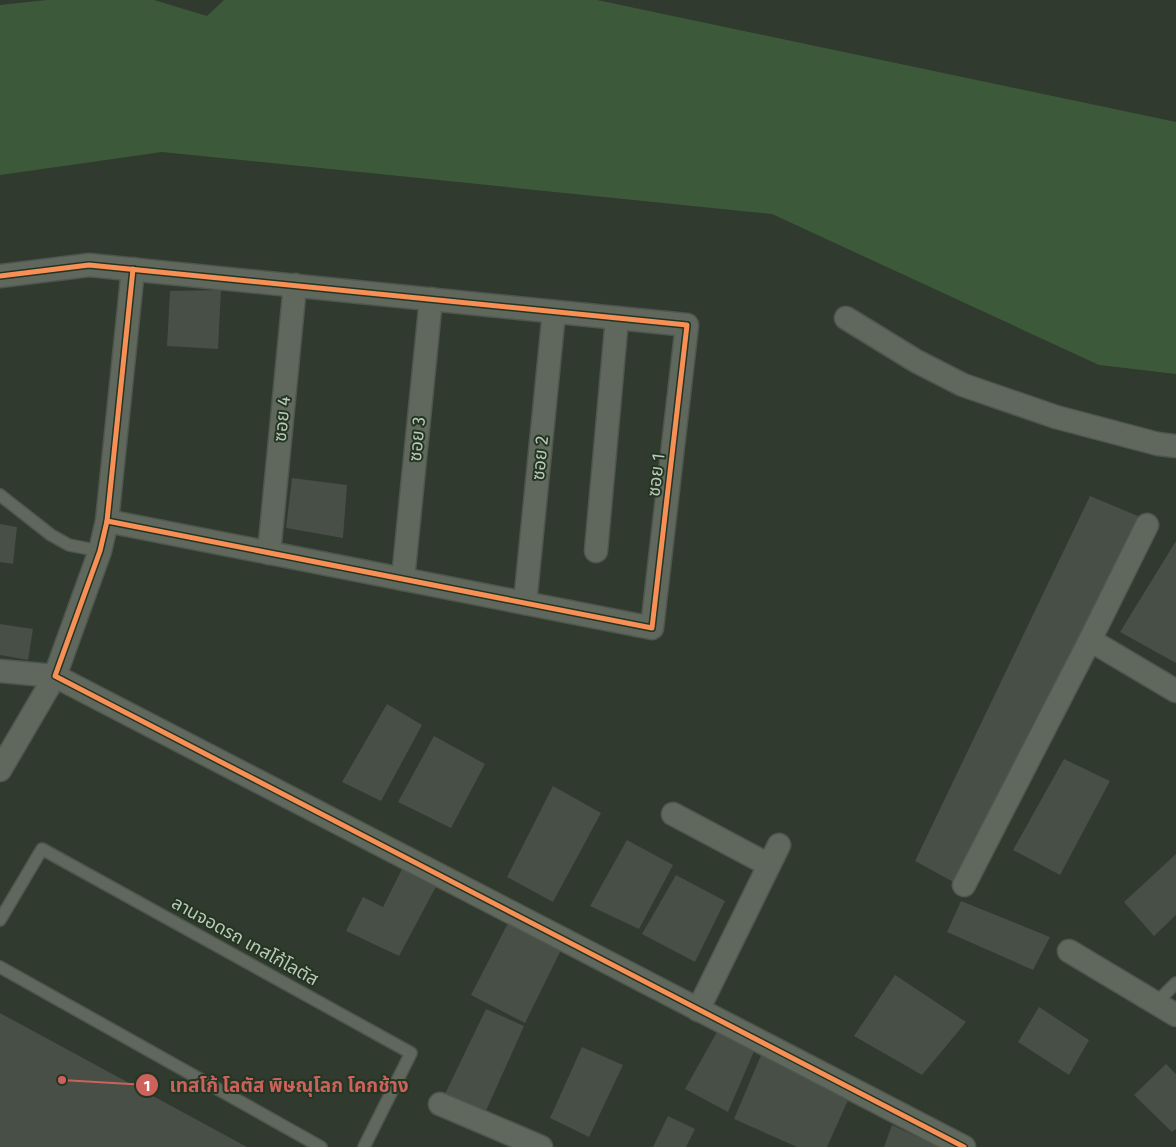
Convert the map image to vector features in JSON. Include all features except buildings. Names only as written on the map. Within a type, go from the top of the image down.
[{"type":"street","points":[[0,276],[89,265],[618,318],[596,551]]},
{"type":"street","points":[[0,770],[55,676],[100,551],[107,521],[133,269]]},
{"type":"street","name":"ซอย 4","points":[[269,553],[295,286]]},
{"type":"street","name":"ซอย 3","points":[[403,579],[431,299]]},
{"type":"street","name":"ซอย 2","points":[[525,603],[554,312]]},
{"type":"street","name":"ซอย 1","points":[[525,603],[652,628],[688,325],[618,318]]},
{"type":"street","points":[[846,318],[916,361],[963,385],[1056,417],[1158,444],[1176,446]]},
{"type":"street","points":[[107,521],[525,603]]},
{"type":"street","points":[[964,885],[1147,525]]},
{"type":"street","points":[[1090,640],[1176,691]]},
{"type":"street","points":[[0,671],[55,676],[964,1147]]},
{"type":"street","points":[[673,814],[774,855],[698,1010]]},
{"type":"street","points":[[1069,950],[1176,1015]]},
{"type":"street","points":[[440,1104],[541,1147]]},
{"type":"lane","points":[[0,495],[51,535],[63,542],[100,551]]},
{"type":"lane","name":"ลานจอดรถ เทสโก้โลตัส","points":[[0,920],[42,850],[411,1053],[364,1147]]},
{"type":"lane","points":[[0,967],[321,1147]]},
{"type":"lane","points":[[1156,1003],[1176,982]]},
{"type":"shaded area","points":[[47,0],[154,0],[207,16],[224,0],[597,0],[1176,122],[1176,374],[1099,365],[772,214],[162,152],[0,175],[0,5]]},
{"type":"cycle path","points":[[0,276],[89,265],[687,325],[652,628],[107,521]]},
{"type":"cycle path","points":[[133,269],[107,521],[100,551],[55,676],[964,1147]]},
{"type":"place","name":"เทสโก้ โลตัส พิษณุโลก โคกช้าง","points":[[62,1080]]}]
